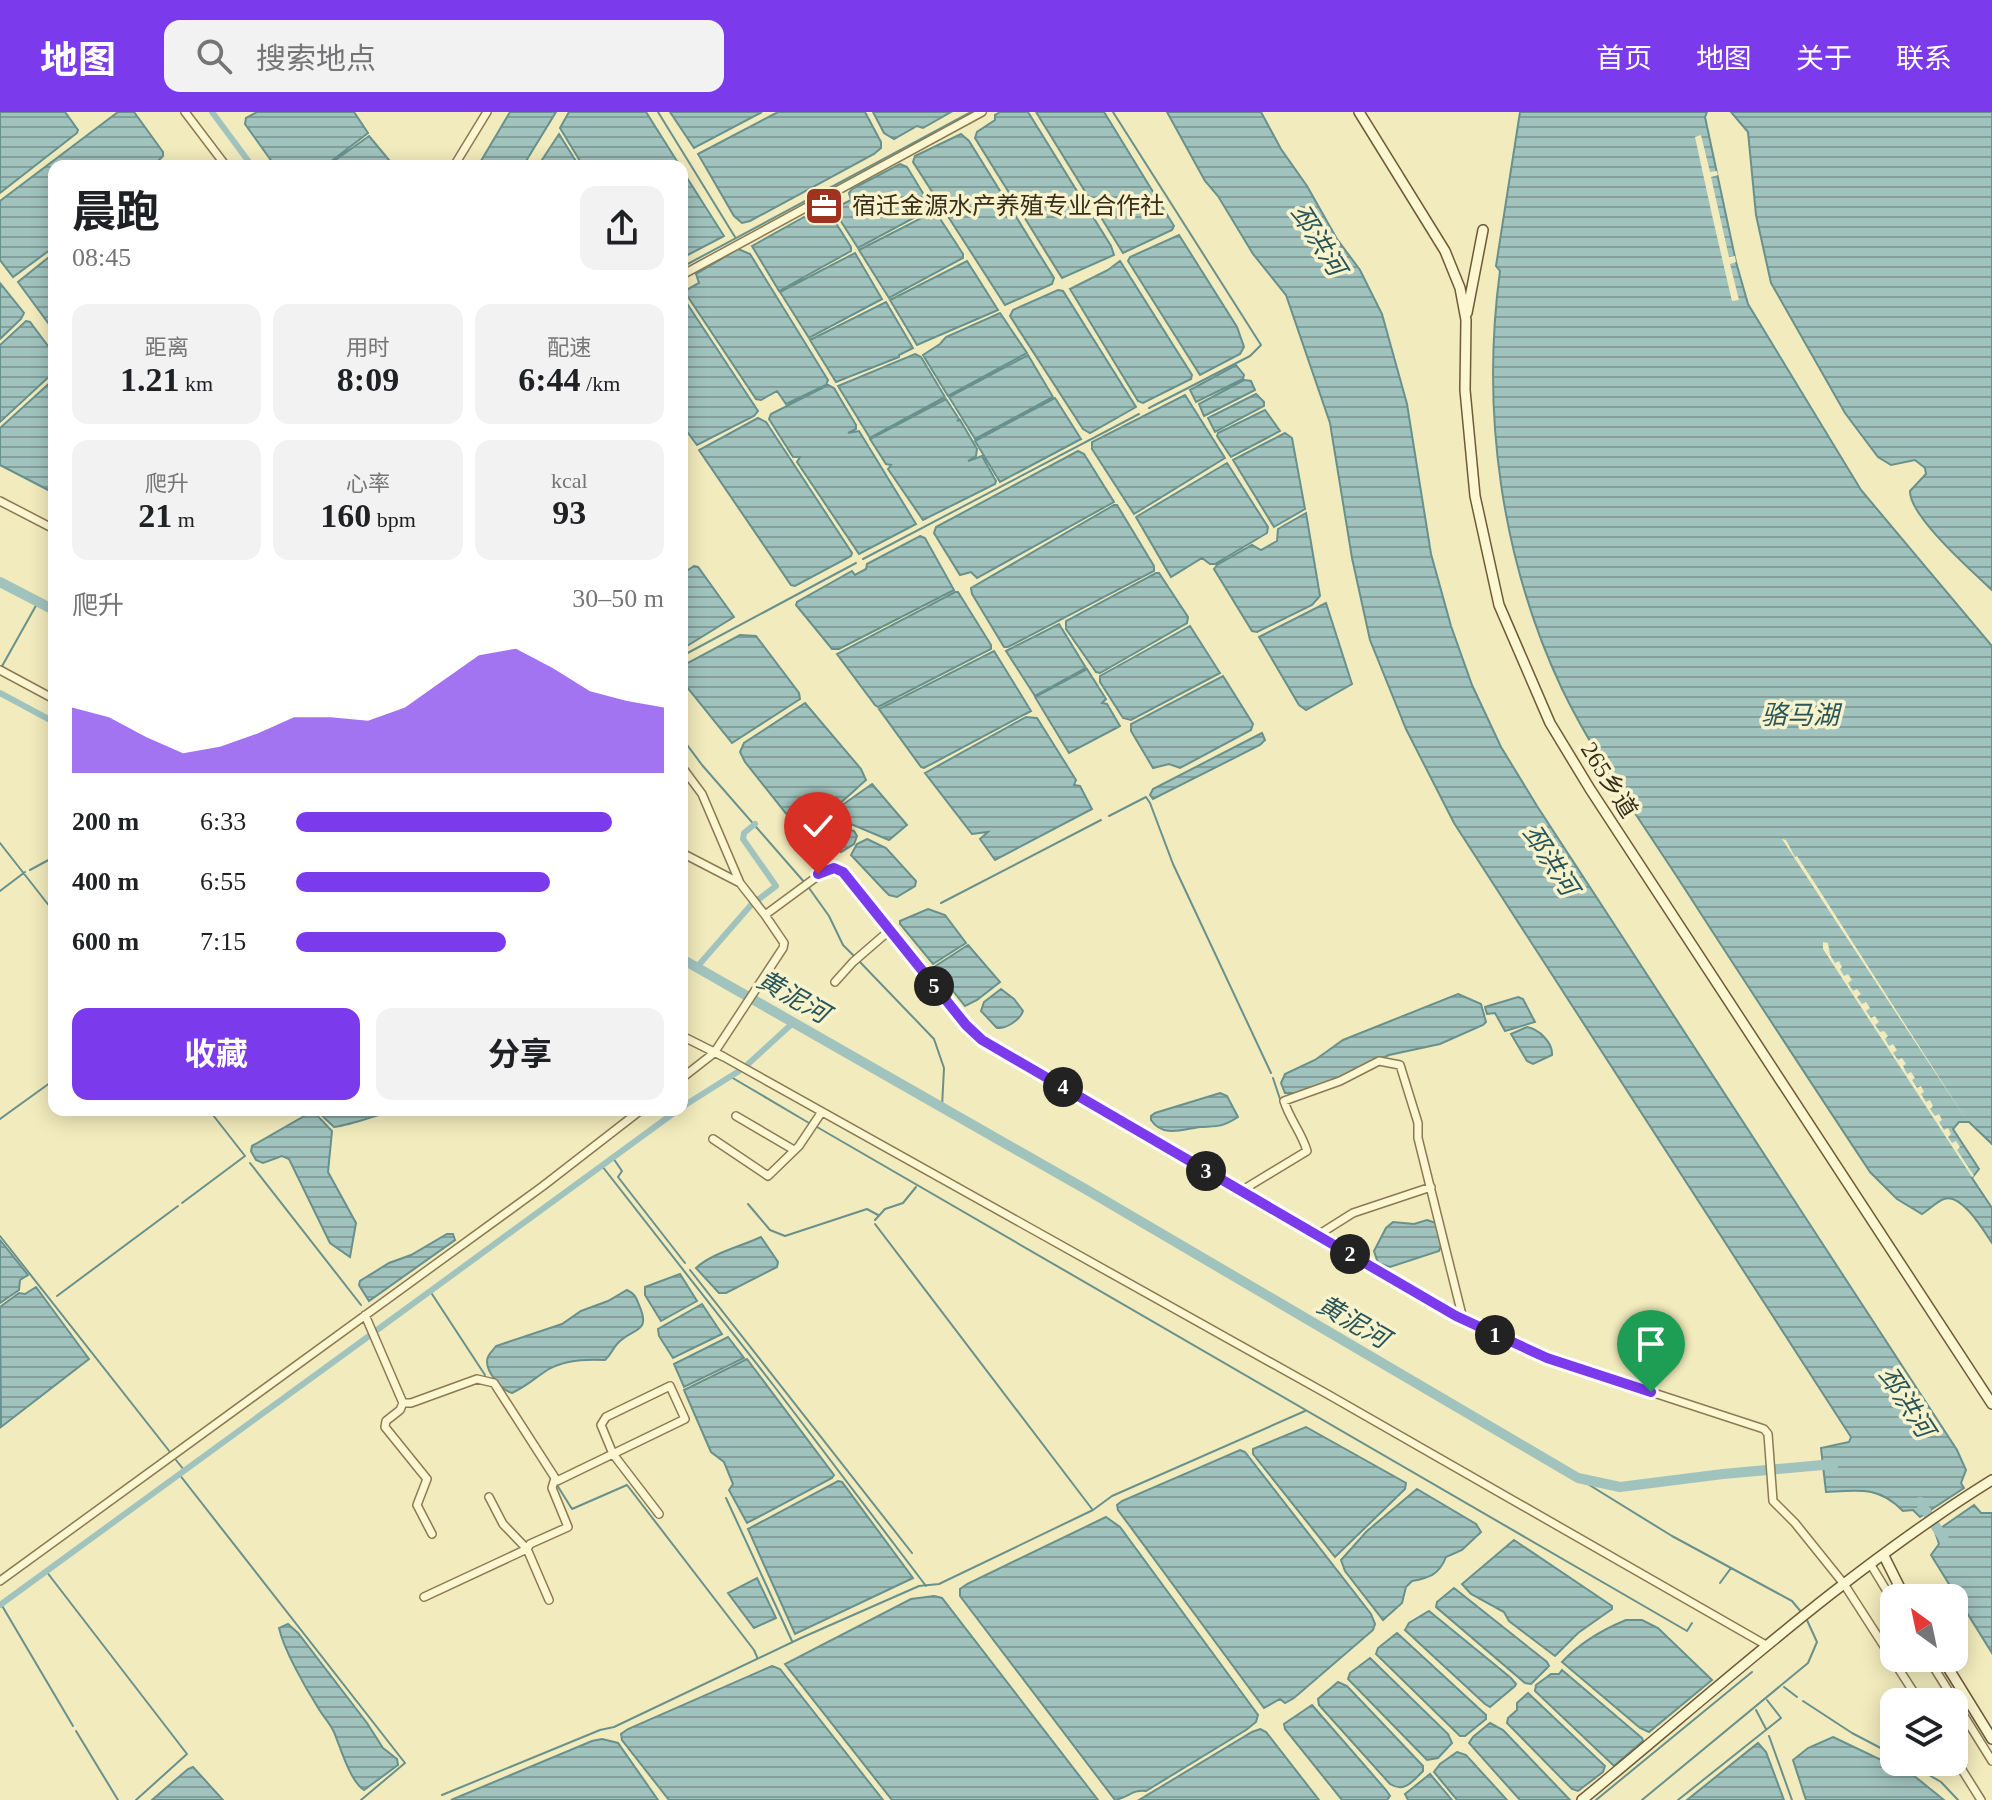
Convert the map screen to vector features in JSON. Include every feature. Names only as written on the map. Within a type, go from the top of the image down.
[{"type":"street","points":[[185,112],[221,160]]},
{"type":"street","points":[[458,160],[487,112]]},
{"type":"street","points":[[688,272],[982,112]]},
{"type":"street","name":"265乡道","points":[[1359,112],[1452,265],[1460,288],[1466,320],[1465,390],[1475,496],[1499,605],[1550,723],[1674,919],[1992,1404]]},
{"type":"street","points":[[1466,320],[1483,230]]},
{"type":"street","points":[[1452,265],[1466,280],[1475,273]]},
{"type":"street","points":[[0,501],[48,526]]},
{"type":"street","points":[[0,670],[48,696]]},
{"type":"street","points":[[688,775],[702,794],[740,883],[784,943],[739,1019],[714,1053],[688,1073]]},
{"type":"street","points":[[688,856],[740,883]]},
{"type":"street","points":[[765,915],[818,874],[834,868],[843,872],[966,1025],[982,1040],[1463,1319],[1547,1358],[1756,1425],[1768,1434],[1772,1497],[1777,1507],[1795,1523],[1844,1584],[1911,1688]]},
{"type":"street","points":[[835,982],[890,930]]},
{"type":"street","points":[[688,1039],[1329,1395],[1766,1645]]},
{"type":"street","points":[[1241,1191],[1307,1151],[1303,1137],[1289,1118],[1284,1101],[1340,1081],[1379,1061],[1400,1065],[1418,1123],[1418,1138],[1463,1319]]},
{"type":"street","points":[[713,1139],[768,1176],[794,1150],[821,1113]]},
{"type":"street","points":[[0,1581],[543,1186],[633,1116]]},
{"type":"street","points":[[736,1116],[794,1150]]},
{"type":"street","points":[[1318,1235],[1353,1213],[1431,1187]]},
{"type":"street","points":[[365,1315],[403,1403],[400,1410],[386,1421],[385,1427],[427,1479],[417,1505],[432,1534]]},
{"type":"street","points":[[403,1403],[411,1403],[477,1379],[494,1383],[557,1481],[613,1454],[685,1419],[670,1386],[603,1419],[601,1425],[613,1454],[659,1514]]},
{"type":"street","points":[[424,1597],[568,1527],[552,1488],[555,1478]]},
{"type":"street","points":[[1582,1800],[1785,1629],[1992,1480]]},
{"type":"street","points":[[489,1497],[503,1524],[527,1549],[549,1600]]},
{"type":"street","points":[[1884,1556],[1898,1583]]},
{"type":"street","points":[[1871,1565],[1882,1584]]},
{"type":"street","points":[[1937,1672],[1992,1761]]},
{"type":"street","points":[[1951,1672],[1992,1739]]},
{"type":"street","points":[[1966,1776],[1981,1800]]},
{"type":"water","points":[[0,112],[65,112],[78,130],[0,193]]},
{"type":"water","points":[[118,112],[134,112],[163,152],[159,160],[54,160]]},
{"type":"water","points":[[257,112],[354,112],[368,133],[333,160],[271,160],[245,124],[246,118]]},
{"type":"water","points":[[510,112],[556,112],[527,160],[482,160]]},
{"type":"water","points":[[569,112],[646,112],[676,160],[579,160],[560,128]]},
{"type":"water","points":[[670,112],[762,112],[694,148]]},
{"type":"water","points":[[778,112],[865,112],[881,142],[881,148],[742,223],[734,216],[698,154]]},
{"type":"water","points":[[873,112],[951,112],[923,128],[917,126],[894,139],[884,133]]},
{"type":"water","points":[[1000,112],[1028,112],[1114,255],[1062,278],[975,138],[977,132],[995,120],[995,115]]},
{"type":"water","points":[[1036,112],[1104,112],[1174,226],[1172,230],[1123,253]]},
{"type":"water","name":"邳洪河","points":[[1167,112],[1261,112],[1337,239],[1360,270],[1382,314],[1407,404],[1431,554],[1451,626],[1472,685],[1501,747],[1537,806],[1957,1450],[1966,1470],[1961,1483],[1964,1488],[1920,1517],[1913,1510],[1903,1511],[1877,1493],[1826,1492],[1821,1448],[1849,1442],[1851,1437],[1454,823],[1406,729],[1370,640],[1352,558],[1330,423],[1286,295],[1253,254],[1218,196],[1205,181]]},
{"type":"water","name":"骆马湖","points":[[1520,112],[1707,112],[1705,117],[1748,304],[1861,490],[1992,646],[1992,1144],[1969,1122],[1959,1122],[1953,1129],[1979,1169],[1972,1178],[1992,1208],[1992,1243],[1958,1201],[1944,1199],[1922,1214],[1897,1199],[1870,1172],[1605,766],[1575,715],[1541,639],[1511,537],[1495,431],[1493,378],[1500,271],[1496,266]]},
{"type":"water","points":[[1731,112],[1992,112],[1992,590],[1930,529],[1912,502],[1910,491],[1926,474],[1925,468],[1915,460],[1891,465],[1878,457],[1845,413],[1771,283],[1756,215],[1748,132]]},
{"type":"water","points":[[559,134],[575,160],[542,160]]},
{"type":"water","points":[[961,134],[969,141],[1054,278],[1052,284],[1005,305],[913,162],[915,156]]},
{"type":"water","points":[[369,136],[389,160],[335,160]]},
{"type":"water","points":[[900,164],[907,167],[932,208],[858,248],[833,209],[851,200],[849,193],[852,189]]},
{"type":"water","points":[[48,165],[48,251],[13,277],[0,260],[0,201]]},
{"type":"water","points":[[688,179],[724,236],[688,255]]},
{"type":"water","points":[[935,211],[963,258],[889,298],[859,250]]},
{"type":"water","points":[[829,212],[851,251],[779,291],[752,246],[804,217],[814,221]]},
{"type":"water","points":[[1179,235],[1237,327],[1244,347],[1240,354],[1200,375],[1128,261],[1130,257]]},
{"type":"water","points":[[738,249],[750,254],[828,380],[826,385],[786,404],[777,391],[761,400],[756,399],[688,297],[688,289],[699,283],[696,274]]},
{"type":"water","points":[[855,253],[882,299],[809,338],[780,292]]},
{"type":"water","points":[[48,258],[48,323],[18,282]]},
{"type":"water","points":[[967,261],[998,310],[917,345],[890,300]]},
{"type":"water","points":[[1120,261],[1192,375],[1191,379],[1143,403],[1138,401],[1070,289]]},
{"type":"water","points":[[0,283],[24,313],[0,339]]},
{"type":"water","points":[[1058,290],[1063,291],[1136,407],[1090,433],[1083,429],[1010,316],[1013,310]]},
{"type":"water","points":[[886,302],[913,348],[899,357],[836,382],[810,340]]},
{"type":"water","points":[[688,305],[758,411],[754,416],[697,445],[688,433]]},
{"type":"water","points":[[1000,313],[1027,353],[948,396],[923,355],[946,337]]},
{"type":"water","points":[[26,321],[30,322],[48,346],[48,378],[0,422],[0,345]]},
{"type":"water","points":[[915,354],[921,357],[945,397],[870,438],[838,386]]},
{"type":"water","points":[[1028,355],[1053,397],[975,439],[949,397]]},
{"type":"water","points":[[1236,365],[1244,375],[1243,379],[1196,402],[1190,390]]},
{"type":"water","points":[[1244,380],[1251,381],[1255,390],[1204,416],[1199,404]]},
{"type":"water","points":[[48,384],[48,490],[0,465],[0,428]]},
{"type":"water","points":[[828,385],[834,388],[856,425],[856,429],[848,433],[859,431],[916,524],[859,554],[797,462],[800,457],[793,457],[769,419],[771,414]]},
{"type":"water","points":[[1256,394],[1264,406],[1215,432],[1208,418]]},
{"type":"water","points":[[1185,395],[1225,458],[1134,514],[1092,449],[1092,442]]},
{"type":"water","points":[[1055,398],[1081,439],[1000,482],[975,441]]},
{"type":"water","points":[[946,399],[977,449],[976,456],[968,461],[982,456],[996,481],[923,520],[888,469],[891,465],[886,464],[870,439]]},
{"type":"water","points":[[1265,410],[1280,431],[1231,457],[1218,433]]},
{"type":"water","points":[[758,418],[766,422],[852,553],[795,586],[791,585],[699,450]]},
{"type":"water","points":[[1285,433],[1292,438],[1305,509],[1274,527],[1233,460]]},
{"type":"water","points":[[1078,451],[1084,454],[1114,502],[977,578],[971,572],[960,575],[934,533],[936,527]]},
{"type":"water","points":[[1227,463],[1268,527],[1267,533],[1215,564],[1202,558],[1171,577],[1136,517]]},
{"type":"water","points":[[1117,505],[1154,566],[1154,571],[1004,647],[971,588]]},
{"type":"water","points":[[1306,513],[1320,596],[1312,605],[1257,632],[1252,631],[1214,569],[1252,545],[1261,550],[1277,541],[1278,529]]},
{"type":"water","points":[[920,536],[925,538],[954,590],[839,649],[832,649],[796,605],[797,602],[852,571],[855,575],[866,569],[867,564]]},
{"type":"water","points":[[698,567],[734,617],[688,645],[688,570]]},
{"type":"water","points":[[1159,573],[1188,617],[1187,623],[1100,673],[1096,672],[1066,629],[1066,621]]},
{"type":"water","points":[[958,592],[991,649],[878,707],[875,705],[837,654]]},
{"type":"water","points":[[1326,603],[1352,684],[1306,710],[1299,705],[1259,637]]},
{"type":"water","points":[[1059,624],[1086,668],[1035,696],[1006,651]]},
{"type":"water","points":[[1190,626],[1220,673],[1131,720],[1123,718],[1100,682],[1100,676]]},
{"type":"water","points":[[740,635],[756,636],[799,693],[800,699],[732,743],[688,688],[688,663]]},
{"type":"water","points":[[994,651],[1031,711],[921,767],[879,709]]},
{"type":"water","points":[[1087,669],[1106,699],[1102,703],[1107,704],[1120,726],[1069,753],[1035,697]]},
{"type":"water","points":[[1223,676],[1253,724],[1251,730],[1180,768],[1169,764],[1153,768],[1131,731],[1131,724]]},
{"type":"water","points":[[805,703],[861,769],[866,780],[828,811],[819,815],[802,813],[792,821],[740,752],[744,743]]},
{"type":"water","points":[[1026,717],[1037,718],[1076,780],[1074,785],[1080,786],[1092,809],[995,860],[980,839],[988,832],[972,834],[925,773]]},
{"type":"water","points":[[1262,733],[1265,740],[1260,745],[1153,799],[1150,795],[1153,789]]},
{"type":"water","points":[[872,784],[907,825],[889,840],[841,820],[834,811]]},
{"type":"water","points":[[819,823],[854,831],[857,836],[854,844],[841,852],[823,843],[812,828]]},
{"type":"water","points":[[867,839],[886,848],[916,881],[915,886],[897,897],[889,895],[851,855],[857,844]]},
{"type":"water","points":[[928,909],[945,915],[966,943],[933,964],[900,924],[900,921]]},
{"type":"water","points":[[968,945],[1000,982],[965,1006],[934,967]]},
{"type":"water","points":[[1001,989],[1023,1011],[1012,1023],[997,1028],[981,1011],[984,1002]]},
{"type":"water","points":[[1458,994],[1481,1004],[1486,1022],[1483,1025],[1440,1044],[1389,1055],[1340,1079],[1298,1093],[1285,1093],[1281,1083],[1285,1074],[1315,1060],[1343,1040]]},
{"type":"water","points":[[1518,997],[1523,999],[1535,1022],[1505,1031],[1495,1013],[1487,1014],[1485,1007]]},
{"type":"water","points":[[1527,1027],[1544,1037],[1552,1055],[1533,1064],[1527,1061],[1511,1034]]},
{"type":"water","points":[[1220,1093],[1227,1096],[1238,1117],[1227,1123],[1167,1131],[1151,1120],[1155,1113]]},
{"type":"water","points":[[304,1116],[318,1116],[332,1131],[328,1172],[356,1223],[350,1257],[330,1243],[289,1159],[282,1156],[263,1163],[256,1160],[252,1146]]},
{"type":"water","points":[[322,1116],[377,1116],[363,1120],[334,1127]]},
{"type":"water","points":[[1427,1220],[1436,1223],[1442,1244],[1439,1251],[1390,1267],[1378,1263],[1374,1251],[1386,1228],[1393,1222],[1414,1224]]},
{"type":"water","points":[[447,1234],[453,1234],[455,1240],[369,1301],[359,1285],[360,1281]]},
{"type":"water","points":[[761,1237],[778,1262],[777,1267],[726,1293],[719,1293],[696,1268],[719,1254]]},
{"type":"water","points":[[0,1240],[28,1275],[20,1280],[19,1290],[0,1303]]},
{"type":"water","points":[[680,1274],[697,1301],[661,1321],[645,1295],[645,1287]]},
{"type":"water","points":[[36,1287],[89,1359],[1,1427],[0,1307],[19,1293],[25,1294]]},
{"type":"water","points":[[627,1290],[637,1300],[642,1326],[617,1344],[605,1360],[576,1361],[555,1366],[512,1393],[490,1373],[488,1357],[496,1346],[562,1324],[581,1311]]},
{"type":"water","points":[[702,1304],[722,1334],[673,1358],[658,1329]]},
{"type":"water","points":[[728,1337],[744,1358],[684,1387],[674,1364]]},
{"type":"water","points":[[747,1359],[834,1475],[747,1523],[729,1490],[733,1484],[724,1462],[711,1452],[684,1390]]},
{"type":"water","points":[[1306,1427],[1406,1483],[1405,1489],[1335,1557],[1253,1454],[1253,1449]]},
{"type":"water","points":[[1240,1450],[1245,1452],[1371,1614],[1375,1624],[1373,1630],[1294,1698],[1285,1703],[1280,1699],[1264,1708],[1117,1505]]},
{"type":"water","points":[[838,1481],[842,1482],[913,1578],[795,1634],[748,1529]]},
{"type":"water","points":[[1417,1489],[1476,1524],[1481,1532],[1462,1550],[1446,1557],[1433,1575],[1412,1581],[1406,1587],[1402,1603],[1383,1620],[1345,1571],[1341,1560],[1367,1531]]},
{"type":"water","points":[[1974,1505],[1981,1513],[1992,1513],[1992,1653],[1968,1614],[1968,1584],[1949,1584],[1931,1555],[1939,1544],[1935,1532]]},
{"type":"water","points":[[1106,1517],[1120,1527],[1258,1715],[1256,1722],[1246,1730],[1146,1791],[1137,1791],[1115,1800],[960,1596],[960,1589],[967,1584]]},
{"type":"water","points":[[1514,1540],[1612,1606],[1555,1656],[1509,1621],[1504,1612],[1471,1594],[1462,1584]]},
{"type":"water","points":[[757,1578],[776,1618],[754,1628],[728,1593]]},
{"type":"water","points":[[1454,1588],[1547,1662],[1549,1666],[1531,1684],[1525,1683],[1436,1607],[1437,1602]]},
{"type":"water","points":[[942,1598],[1098,1800],[892,1800],[785,1664],[911,1599]]},
{"type":"water","points":[[1429,1611],[1511,1678],[1515,1686],[1490,1707],[1485,1704],[1405,1630],[1409,1623]]},
{"type":"water","points":[[1626,1620],[1642,1620],[1658,1628],[1712,1680],[1649,1732],[1640,1728],[1562,1662],[1592,1638]]},
{"type":"water","points":[[288,1624],[367,1723],[383,1748],[397,1759],[398,1765],[364,1790],[350,1772],[334,1732],[290,1657],[279,1628]]},
{"type":"water","points":[[1397,1633],[1486,1715],[1486,1719],[1465,1736],[1460,1736],[1376,1654],[1378,1648]]},
{"type":"water","points":[[1370,1658],[1448,1734],[1452,1743],[1438,1758],[1427,1760],[1348,1679],[1350,1673]]},
{"type":"water","points":[[772,1666],[780,1669],[883,1800],[669,1800],[622,1740],[621,1734],[628,1729]]},
{"type":"water","points":[[1562,1670],[1642,1738],[1643,1741],[1614,1766],[1535,1691],[1536,1685]]},
{"type":"water","points":[[1338,1682],[1347,1686],[1423,1766],[1423,1771],[1408,1785],[1400,1787],[1390,1784],[1319,1705],[1318,1699]]},
{"type":"water","points":[[1528,1693],[1605,1766],[1603,1772],[1578,1791],[1572,1789],[1507,1723],[1517,1710],[1517,1703]]},
{"type":"water","points":[[1312,1705],[1386,1790],[1390,1796],[1387,1800],[1342,1800],[1285,1729],[1284,1724]]},
{"type":"water","points":[[1490,1723],[1503,1730],[1570,1800],[1520,1800],[1469,1743]]},
{"type":"water","points":[[1260,1729],[1266,1732],[1319,1800],[1139,1800],[1252,1732]]},
{"type":"water","points":[[1833,1737],[1880,1759],[1880,1776],[1914,1776],[1944,1800],[1806,1800],[1793,1760],[1808,1748]]},
{"type":"water","points":[[602,1739],[618,1743],[658,1800],[451,1800],[592,1741]]},
{"type":"water","points":[[1758,1743],[1766,1752],[1784,1800],[1687,1800]]},
{"type":"water","points":[[1457,1752],[1466,1755],[1507,1800],[1457,1800],[1434,1772]]},
{"type":"water","points":[[193,1767],[223,1800],[152,1800],[188,1769]]},
{"type":"water","points":[[1430,1774],[1452,1800],[1408,1800],[1405,1794]]},
{"type":"pier","points":[[1701,135],[1710,172],[1717,171],[1718,175],[1711,177],[1729,257],[1735,256],[1736,262],[1730,264],[1739,300],[1732,301],[1712,215],[1695,137]]},
{"type":"pier","points":[[1782,839],[1797,856],[1967,1121]]},
{"type":"pier","points":[[1823,942],[1828,943],[1830,955],[1835,963],[1839,961],[1844,976],[1848,974],[1852,980],[1848,983],[1853,991],[1857,989],[1861,994],[1857,997],[1870,1008],[1866,1011],[1879,1022],[1875,1025],[1888,1036],[1885,1039],[1889,1046],[1893,1044],[1897,1050],[1893,1053],[1906,1064],[1903,1066],[1907,1074],[1911,1072],[1917,1088],[1921,1086],[1924,1092],[1921,1094],[1926,1102],[1930,1100],[1933,1106],[1930,1109],[1935,1116],[1939,1114],[1942,1120],[1939,1122],[1944,1130],[1948,1128],[1951,1134],[1948,1137],[1960,1147],[1957,1150],[1974,1176],[1972,1177],[1823,949]]},
{"type":"waterway","points":[[212,112],[248,160]]},
{"type":"waterway","points":[[658,112],[688,160]]},
{"type":"waterway","points":[[688,264],[971,112]]},
{"type":"waterway","points":[[1113,112],[1261,345],[1250,356],[1149,408]]},
{"type":"waterway","points":[[688,161],[735,237]]},
{"type":"waterway","points":[[863,559],[1139,414]]},
{"type":"waterway","points":[[688,653],[856,563]]},
{"type":"waterway","name":"黄泥河","points":[[0,582],[48,607]]},
{"type":"waterway","points":[[1,668],[38,602]]},
{"type":"waterway","points":[[0,693],[48,719]]},
{"type":"waterway","points":[[688,746],[805,883]]},
{"type":"waterway","points":[[1109,816],[1146,797],[1150,803],[1173,864],[1271,1073]]},
{"type":"waterway","points":[[941,903],[1101,820]]},
{"type":"waterway","points":[[755,824],[744,833],[743,839],[776,886],[759,899]]},
{"type":"waterway","points":[[0,843],[48,904]]},
{"type":"waterway","points":[[30,870],[48,860]]},
{"type":"waterway","points":[[0,891],[25,872]]},
{"type":"waterway","points":[[809,888],[829,916],[843,945],[854,956]]},
{"type":"waterway","points":[[697,967],[751,905]]},
{"type":"waterway","points":[[858,960],[934,1039],[944,1068],[942,1107]]},
{"type":"waterway","name":"黄泥河","points":[[688,962],[1087,1190],[1578,1478],[1620,1487],[1834,1464]]},
{"type":"waterway","points":[[747,1065],[794,1022]]},
{"type":"waterway","points":[[688,1103],[739,1071]]},
{"type":"waterway","points":[[731,1077],[809,1123]]},
{"type":"waterway","points":[[1273,1078],[1281,1102]]},
{"type":"waterway","points":[[0,1119],[48,1084]]},
{"type":"waterway","points":[[182,1203],[245,1156],[214,1116]]},
{"type":"waterway","points":[[377,1330],[670,1116]]},
{"type":"waterway","points":[[817,1127],[1687,1631],[1692,1623]]},
{"type":"waterway","points":[[613,1158],[622,1171],[618,1177],[685,1263]]},
{"type":"waterway","points":[[250,1163],[361,1305]]},
{"type":"waterway","points":[[602,1166],[926,1586]]},
{"type":"waterway","points":[[875,1220],[885,1209],[903,1203],[916,1187]]},
{"type":"waterway","points":[[748,1204],[770,1230],[785,1236],[867,1209],[878,1215]]},
{"type":"waterway","points":[[57,1296],[178,1206]]},
{"type":"waterway","points":[[875,1224],[1092,1509]]},
{"type":"waterway","points":[[0,1236],[170,1452]]},
{"type":"waterway","points":[[690,1270],[912,1553]]},
{"type":"waterway","points":[[430,1291],[485,1375]]},
{"type":"waterway","points":[[0,1605],[369,1336]]},
{"type":"waterway","points":[[442,1795],[614,1727],[919,1586],[939,1584],[1093,1510],[1112,1496],[1305,1411]]},
{"type":"waterway","points":[[176,1460],[184,1470]]},
{"type":"waterway","points":[[179,1474],[405,1763],[361,1800]]},
{"type":"waterway","points":[[1578,1478],[1672,1536],[1792,1601],[1802,1613]]},
{"type":"waterway","points":[[557,1485],[572,1509],[627,1485],[757,1657]]},
{"type":"waterway","points":[[726,1498],[792,1641]]},
{"type":"waterway","name":"黄泥河","points":[[1920,1502],[1944,1539]]},
{"type":"waterway","points":[[1720,1583],[1731,1568]]},
{"type":"waterway","points":[[46,1571],[187,1754],[136,1800]]},
{"type":"waterway","points":[[1,1604],[73,1726]]},
{"type":"waterway","points":[[1642,1800],[1808,1663],[1817,1642],[1806,1618]]},
{"type":"waterway","points":[[1596,1800],[1752,1672]]},
{"type":"waterway","points":[[1784,1687],[1797,1697]]},
{"type":"waterway","points":[[1678,1800],[1781,1718],[1767,1700]]},
{"type":"waterway","points":[[1803,1701],[1880,1748]]},
{"type":"waterway","points":[[1756,1710],[1766,1729]]},
{"type":"waterway","points":[[76,1731],[118,1800]]},
{"type":"waterway","points":[[1769,1736],[1792,1800]]},
{"type":"waterway","points":[[1931,1776],[1958,1800]]},
{"type":"place","name":"宿迁金源水产养殖专业合作社","points":[[824,206]]},
{"type":"route","points":[[818,874],[834,868],[843,872],[966,1025],[982,1040],[1456,1316],[1547,1358],[1651,1392]]}]
